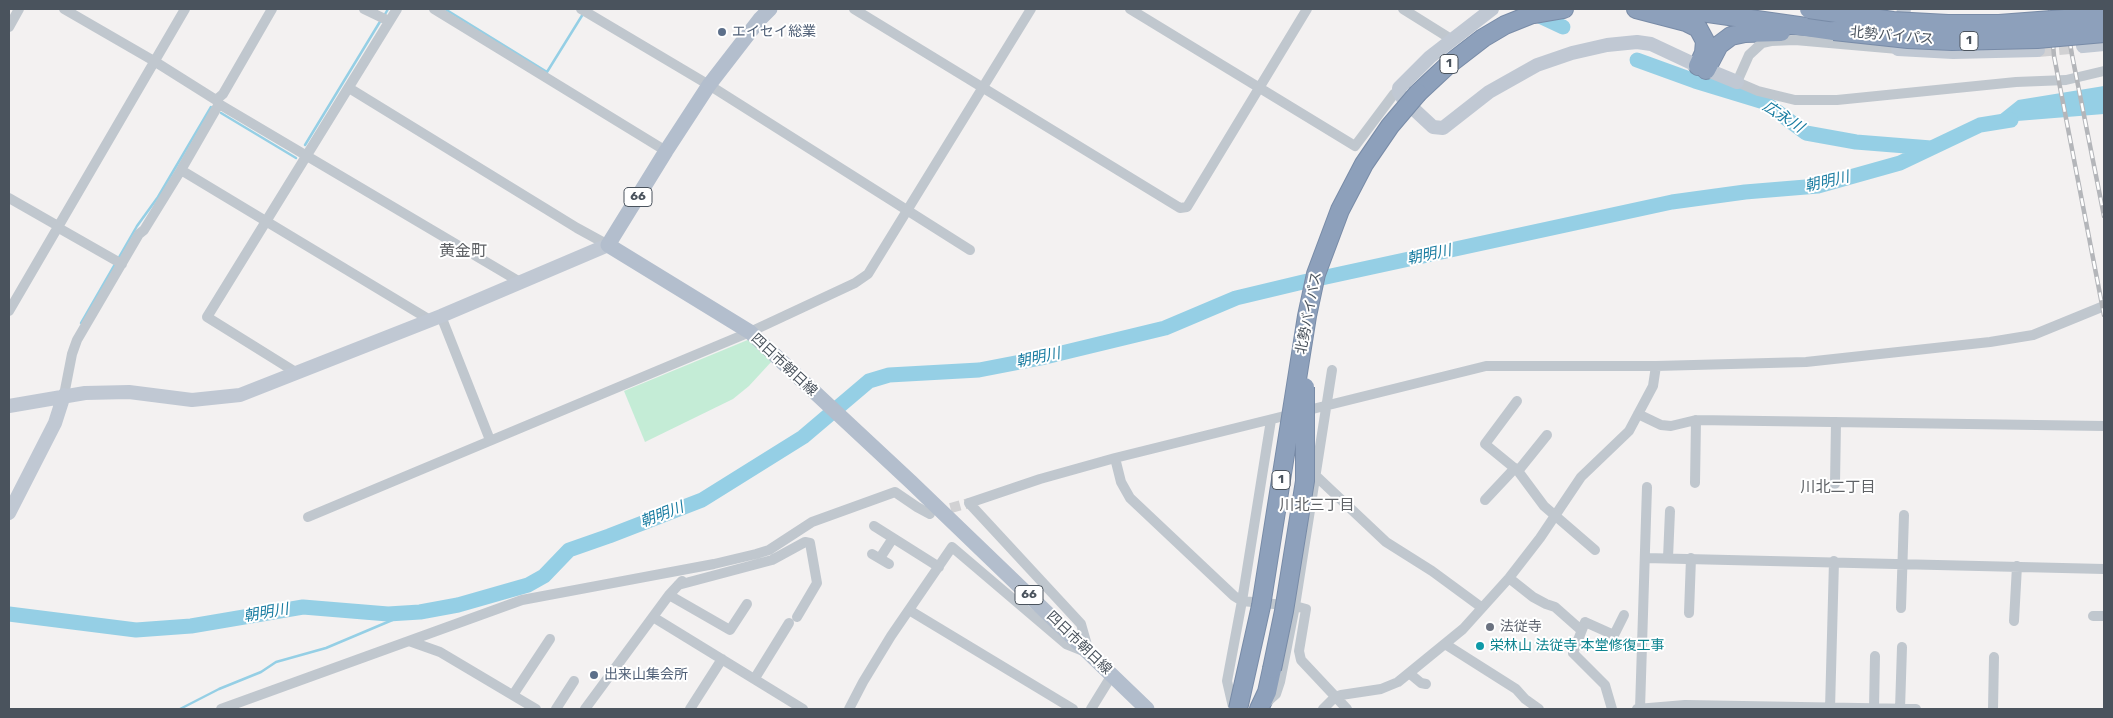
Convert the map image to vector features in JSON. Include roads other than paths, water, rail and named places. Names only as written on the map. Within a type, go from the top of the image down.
[{"type":"highway","name":"北勢バイパス","points":[[1235,708],[1261,606],[1310,297],[1323,251],[1340,210],[1364,164],[1390,126],[1418,93],[1448,65],[1519,13],[1555,9]]},
{"type":"highway","points":[[1636,9],[1686,22],[1702,31],[1705,41],[1702,68]]},
{"type":"highway","name":"北勢バイパス","points":[[1680,9],[1834,31],[1908,39],[1960,41],[2037,39],[2104,33]]},
{"type":"highway","points":[[1729,9],[1772,17],[1805,27]]},
{"type":"highway","points":[[1809,9],[1893,21],[1948,24],[1999,24],[2104,16]]},
{"type":"highway","name":"1","points":[[1702,68],[1719,46],[1731,36],[1738,34],[1834,31]]},
{"type":"highway","name":"1","points":[[1235,708],[1239,666],[1297,336],[1307,296],[1323,251]]},
{"type":"highway","name":"1","points":[[1260,706],[1272,669],[1284,611],[1305,481],[1305,362],[1310,297]]},
{"type":"main road","name":"66","points":[[608,245],[709,85],[760,19],[770,9]]},
{"type":"main road","name":"四日市朝日線","points":[[608,245],[753,335],[911,482],[1147,709]]},
{"type":"street","points":[[9,27],[19,9]]},
{"type":"street","points":[[64,9],[154,61],[218,102],[520,282]]},
{"type":"street","points":[[9,311],[185,9]]},
{"type":"street","points":[[9,512],[55,423],[64,395],[72,354],[77,340],[118,262],[144,230],[181,170],[272,9]]},
{"type":"street","points":[[364,9],[385,19]]},
{"type":"street","points":[[298,373],[207,317],[349,88],[385,19],[397,9]]},
{"type":"street","points":[[434,9],[666,151]]},
{"type":"street","points":[[854,9],[1180,208],[1187,207],[1307,9]]},
{"type":"street","points":[[308,517],[490,440],[753,335],[855,283],[868,274],[1031,9]]},
{"type":"street","points":[[1130,9],[1355,146],[1394,94],[1399,92],[1403,82],[1484,11]]},
{"type":"street","points":[[1403,9],[1451,39]]},
{"type":"street","points":[[1898,49],[1904,9]]},
{"type":"street","points":[[585,10],[709,85],[970,250]]},
{"type":"street","points":[[1737,82],[1749,55],[1762,43],[1771,41],[1795,40],[1952,52],[2038,50]]},
{"type":"street","points":[[1399,92],[1427,124],[1438,129],[1447,125],[1476,101],[1512,78],[1555,58],[1589,48],[1645,42],[1758,91],[1795,100],[1837,100],[2016,82],[2066,80],[2104,71]]},
{"type":"street","points":[[2083,46],[2104,44]]},
{"type":"street","points":[[349,88],[577,228],[608,245]]},
{"type":"street","points":[[181,170],[436,318],[490,440]]},
{"type":"street","points":[[9,198],[118,262]]},
{"type":"street","points":[[9,406],[64,395],[130,392],[192,400],[240,395],[436,318],[608,245]]},
{"type":"street","points":[[1089,653],[1081,624],[969,502],[1040,479],[1115,458],[1486,366],[1656,366],[1806,362],[1990,342],[2033,335],[2104,306]]},
{"type":"street","points":[[1322,709],[1335,697],[1390,686],[1409,673],[1463,628],[1509,578],[1540,538],[1580,478],[1629,431],[1653,386],[1656,366]]},
{"type":"street","points":[[1260,706],[1276,694],[1280,682],[1295,606],[1332,370]]},
{"type":"street","points":[[1517,402],[1485,444],[1516,470],[1544,506],[1596,550]]},
{"type":"street","points":[[1638,414],[1661,425],[1671,426],[1696,420],[2104,426]]},
{"type":"street","points":[[1235,708],[1226,681],[1242,601],[1271,420]]},
{"type":"street","points":[[1695,483],[1696,420]]},
{"type":"street","points":[[1835,484],[1836,422]]},
{"type":"street","points":[[1485,500],[1516,470],[1547,435]]},
{"type":"street","points":[[1115,458],[1121,482],[1130,498],[1234,596],[1242,601],[1295,606],[1306,610],[1299,651],[1301,660],[1347,709]]},
{"type":"street","points":[[1316,476],[1386,542],[1432,571],[1481,608]]},
{"type":"street","points":[[1647,488],[1638,709],[1685,705],[1916,709]]},
{"type":"street","points":[[221,709],[535,596],[714,564],[769,550],[812,522],[895,492],[916,507],[930,514]]},
{"type":"street","points":[[1668,558],[1670,511]]},
{"type":"street","points":[[1902,608],[1904,515]]},
{"type":"street","points":[[874,526],[939,567]]},
{"type":"street","points":[[889,564],[876,556],[893,538]]},
{"type":"street","points":[[678,584],[772,560],[805,542],[810,543],[817,584],[755,678]]},
{"type":"street","points":[[849,709],[871,668],[952,547],[1066,644],[1089,653]]},
{"type":"street","points":[[1644,558],[1834,561],[2104,569]]},
{"type":"street","points":[[1689,613],[1691,558]]},
{"type":"street","points":[[1830,708],[1834,561]]},
{"type":"street","points":[[586,709],[678,584],[687,577],[714,564]]},
{"type":"street","points":[[2014,622],[2017,566]]},
{"type":"street","points":[[1509,578],[1533,597],[1555,607],[1581,630]]},
{"type":"street","points":[[669,595],[730,630],[747,604]]},
{"type":"street","points":[[909,610],[1074,709]]},
{"type":"street","points":[[1612,709],[1605,685],[1573,653],[1585,622],[1614,635],[1624,615]]},
{"type":"street","points":[[2093,616],[2104,616]]},
{"type":"street","points":[[653,617],[803,709]]},
{"type":"street","points":[[513,695],[550,639]]},
{"type":"street","points":[[409,642],[440,652],[536,709]]},
{"type":"street","points":[[1445,644],[1516,689],[1538,709]]},
{"type":"street","points":[[1900,709],[1902,647]]},
{"type":"street","points":[[1874,709],[1875,656]]},
{"type":"street","points":[[1993,709],[1994,657]]},
{"type":"street","points":[[690,709],[722,659]]},
{"type":"street","points":[[1409,673],[1420,683],[1426,684]]},
{"type":"street","points":[[1091,709],[1112,675]]},
{"type":"street","points":[[556,709],[574,681]]},
{"type":"water","points":[[2104,86],[2104,114],[1980,124],[1998,116],[2018,100]]},
{"type":"waterway","points":[[384,16],[388,9]]},
{"type":"waterway","points":[[445,9],[547,72],[583,14]]},
{"type":"waterway","points":[[1531,12],[1563,27]]},
{"type":"waterway","points":[[305,145],[381,20]]},
{"type":"waterway","name":"広永川","points":[[1637,60],[1695,81],[1764,102],[1806,133],[1856,142],[1931,148]]},
{"type":"waterway","points":[[118,259],[137,226],[158,197],[211,107]]},
{"type":"waterway","points":[[221,113],[296,158]]},
{"type":"waterway","name":"朝明川","points":[[9,614],[136,630],[191,626],[303,607],[388,614],[420,612],[458,605],[528,585],[544,576],[569,550],[702,500],[803,437],[869,381],[889,375],[979,370],[1041,358],[1165,328],[1236,298],[1672,202],[1745,192],[1818,186],[1900,163],[1980,125],[2011,120]]},
{"type":"waterway","points":[[81,323],[115,264]]},
{"type":"waterway","points":[[180,709],[219,689],[261,672],[276,662],[326,648],[409,613]]},
{"type":"tunnel","points":[[2038,50],[2083,46]]},
{"type":"tunnel","points":[[936,512],[969,503]]},
{"type":"railway","points":[[2050,9],[2054,56],[2104,315]]},
{"type":"railway","points":[[2064,9],[2104,216]]},
{"type":"place","name":"エイセイ総業","points":[[722,32]]},
{"type":"place","name":"法従寺","points":[[1490,627]]},
{"type":"place","name":"栄林山 法従寺 本堂修復工事","points":[[1480,646]]},
{"type":"place","name":"出来山集会所","points":[[594,675]]},
{"type":"district","name":"黄金町","points":[[463,251]]},
{"type":"district","name":"川北二丁目","points":[[1838,488]]},
{"type":"district","name":"川北三丁目","points":[[1317,506]]}]
